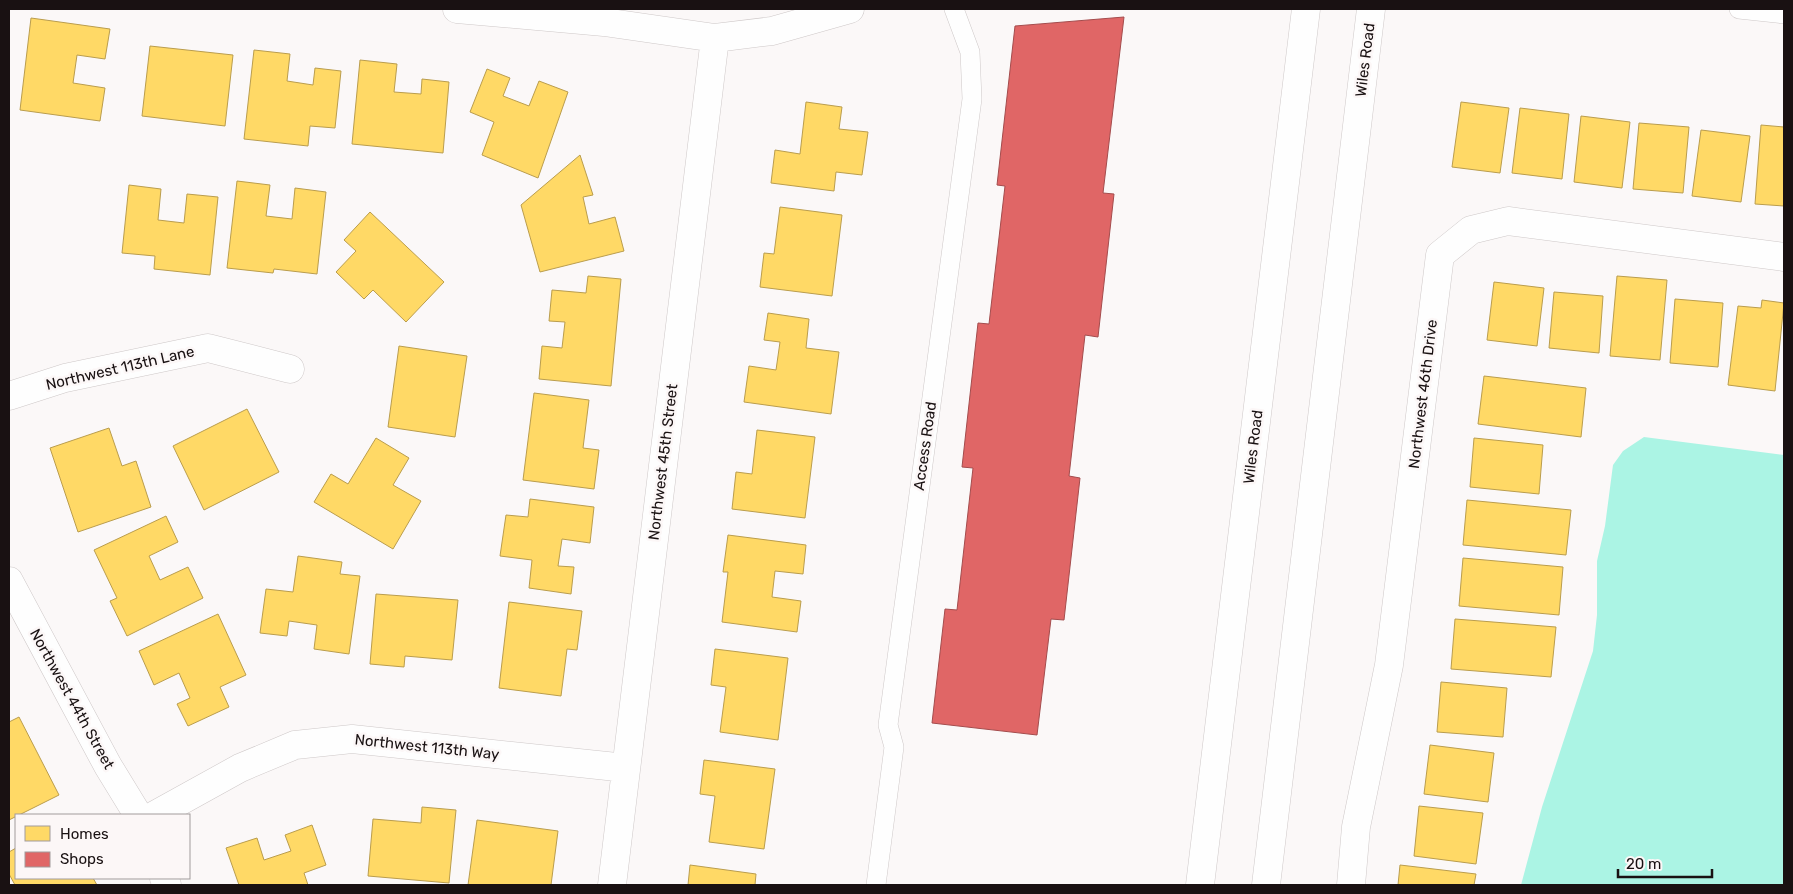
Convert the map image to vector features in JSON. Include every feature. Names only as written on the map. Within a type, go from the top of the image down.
[{"type":"street","points":[[457,9],[604,22],[714,38],[772,31],[850,9]]},
{"type":"street","name":"Wiles Road","points":[[1200,885],[1306,9]]},
{"type":"street","name":"Wiles Road","points":[[1266,885],[1371,9]]},
{"type":"street","name":"Northwest 45th Street","points":[[612,885],[714,38]]},
{"type":"street","name":"Northwest 46th Drive","points":[[1351,885],[1356,827],[1389,665],[1440,255],[1471,230],[1508,221],[1784,257]]},
{"type":"street","name":"Northwest 113th Lane","points":[[9,396],[65,378],[208,348],[290,369]]},
{"type":"street","name":"Northwest 44th Street","points":[[9,581],[108,766],[137,814]]},
{"type":"street","name":"Northwest 113th Way","points":[[157,814],[240,768],[295,745],[352,739],[626,768]]},
{"type":"lane","name":"Access Road","points":[[876,885],[894,747],[888,726],[972,99],[970,52],[954,9]]},
{"type":"lane","points":[[1739,9],[1784,14]]},
{"type":"shaded area","points":[[1644,437],[1784,455],[1784,885],[1521,885],[1542,807],[1593,651],[1597,615],[1597,561],[1605,526],[1613,465],[1623,451]]},
{"type":"building: Homes","points":[[31,18],[110,29],[105,59],[77,55],[73,83],[105,88],[100,121],[20,110]]},
{"type":"building: Homes","points":[[150,46],[233,55],[225,126],[142,116]]},
{"type":"building: Homes","points":[[254,50],[290,54],[287,81],[313,85],[315,68],[341,71],[335,128],[310,126],[308,146],[244,139]]},
{"type":"building: Homes","points":[[360,60],[397,64],[394,92],[421,94],[422,79],[449,82],[443,153],[352,144]]},
{"type":"building: Homes","points":[[487,69],[510,78],[503,96],[529,106],[539,81],[568,92],[538,178],[482,155],[494,122],[470,112]]},
{"type":"building: Homes","points":[[806,102],[842,107],[839,129],[868,132],[862,175],[836,172],[834,191],[771,183],[775,150],[800,154]]},
{"type":"building: Homes","points":[[1461,102],[1509,108],[1500,173],[1452,167]]},
{"type":"building: Homes","points":[[1520,108],[1569,114],[1562,179],[1512,173]]},
{"type":"building: Homes","points":[[1581,116],[1630,122],[1622,188],[1574,182]]},
{"type":"building: Homes","points":[[1639,123],[1689,127],[1683,193],[1633,189]]},
{"type":"building: Homes","points":[[1761,125],[1784,127],[1784,206],[1755,204]]},
{"type":"building: Homes","points":[[1701,130],[1750,136],[1741,202],[1692,196]]},
{"type":"building: Homes","points":[[580,155],[593,195],[583,197],[589,224],[615,217],[624,251],[540,272],[521,205]]},
{"type":"building: Homes","points":[[237,181],[270,185],[266,216],[292,219],[295,188],[326,192],[317,274],[274,269],[273,273],[227,268]]},
{"type":"building: Homes","points":[[129,185],[161,189],[158,220],[184,223],[187,194],[218,197],[210,275],[154,269],[155,256],[122,253]]},
{"type":"building: Homes","points":[[780,207],[842,215],[832,296],[760,287],[764,253],[774,254]]},
{"type":"building: Homes","points":[[370,212],[444,282],[406,322],[373,290],[364,299],[336,272],[356,251],[344,240]]},
{"type":"building: Homes","points":[[588,276],[621,279],[611,386],[539,379],[542,346],[562,348],[565,322],[549,321],[552,290],[586,293]]},
{"type":"building: Homes","points":[[1617,276],[1667,280],[1660,360],[1610,356]]},
{"type":"building: Homes","points":[[1494,282],[1544,288],[1537,346],[1487,340]]},
{"type":"building: Homes","points":[[1554,292],[1603,296],[1599,353],[1549,348]]},
{"type":"building: Homes","points":[[1675,299],[1723,303],[1718,367],[1670,363]]},
{"type":"building: Homes","points":[[1762,300],[1784,303],[1775,391],[1728,385],[1738,306],[1761,308]]},
{"type":"building: Homes","points":[[768,313],[809,319],[806,348],[839,352],[831,414],[744,402],[749,366],[776,370],[780,342],[764,340]]},
{"type":"building: Homes","points":[[399,346],[467,356],[455,437],[388,427]]},
{"type":"building: Homes","points":[[1484,376],[1586,388],[1581,437],[1478,424]]},
{"type":"building: Homes","points":[[534,393],[589,400],[583,448],[599,450],[594,489],[523,480]]},
{"type":"building: Homes","points":[[247,409],[279,472],[204,510],[173,446]]},
{"type":"building: Homes","points":[[109,428],[122,466],[136,461],[151,507],[78,532],[50,448]]},
{"type":"building: Homes","points":[[757,430],[815,437],[805,518],[732,509],[736,472],[752,474]]},
{"type":"building: Homes","points":[[376,438],[409,458],[393,485],[421,501],[393,549],[314,502],[331,474],[348,484]]},
{"type":"building: Homes","points":[[1474,438],[1543,445],[1539,494],[1470,487]]},
{"type":"building: Homes","points":[[530,499],[594,507],[590,543],[562,539],[558,566],[574,567],[571,594],[529,588],[532,560],[500,556],[506,515],[528,517]]},
{"type":"building: Homes","points":[[1467,500],[1571,510],[1566,555],[1463,545]]},
{"type":"building: Homes","points":[[166,516],[178,542],[149,556],[160,580],[188,567],[203,598],[127,636],[110,601],[117,598],[94,550]]},
{"type":"building: Homes","points":[[728,535],[806,545],[803,574],[775,571],[772,597],[801,601],[797,632],[722,622],[728,572],[723,572]]},
{"type":"building: Homes","points":[[298,556],[342,562],[340,574],[360,576],[349,654],[314,649],[317,625],[289,621],[287,636],[260,633],[266,589],[293,592]]},
{"type":"building: Homes","points":[[1463,558],[1563,567],[1559,615],[1459,606]]},
{"type":"building: Homes","points":[[376,594],[458,600],[452,660],[405,656],[404,667],[370,664]]},
{"type":"building: Homes","points":[[509,602],[582,611],[577,650],[567,649],[561,696],[499,688]]},
{"type":"building: Homes","points":[[218,614],[246,675],[220,687],[229,707],[188,726],[177,704],[190,698],[179,673],[154,685],[139,651]]},
{"type":"building: Homes","points":[[1455,619],[1556,627],[1551,677],[1451,669]]},
{"type":"building: Homes","points":[[715,649],[788,658],[778,740],[720,732],[726,687],[711,685]]},
{"type":"building: Homes","points":[[1441,682],[1507,688],[1503,737],[1437,732]]},
{"type":"building: Homes","points":[[19,717],[59,795],[21,814],[15,814],[15,817],[9,820],[9,722]]},
{"type":"building: Homes","points":[[1430,745],[1494,753],[1488,802],[1424,794]]},
{"type":"building: Homes","points":[[704,760],[775,769],[764,849],[709,842],[715,796],[700,794]]},
{"type":"building: Homes","points":[[1419,806],[1483,813],[1476,864],[1414,856]]},
{"type":"building: Homes","points":[[422,807],[456,810],[449,883],[368,876],[373,819],[421,823]]},
{"type":"building: Homes","points":[[477,820],[558,831],[551,885],[468,885]]},
{"type":"building: Homes","points":[[312,825],[326,865],[304,873],[308,885],[239,885],[226,848],[257,838],[264,860],[291,851],[285,835]]},
{"type":"building: Homes","points":[[15,849],[15,879],[94,879],[97,885],[15,885],[9,874],[9,852]]},
{"type":"building: Homes","points":[[690,865],[756,874],[755,885],[688,885]]},
{"type":"building: Homes","points":[[1400,865],[1476,874],[1474,885],[1398,885]]},
{"type":"building: Shops","points":[[1124,17],[1103,193],[1114,194],[1098,337],[1085,335],[1069,476],[1080,478],[1064,620],[1051,619],[1037,735],[932,723],[945,609],[957,610],[973,468],[962,467],[978,323],[989,324],[1005,186],[997,185],[1015,26]]}]
